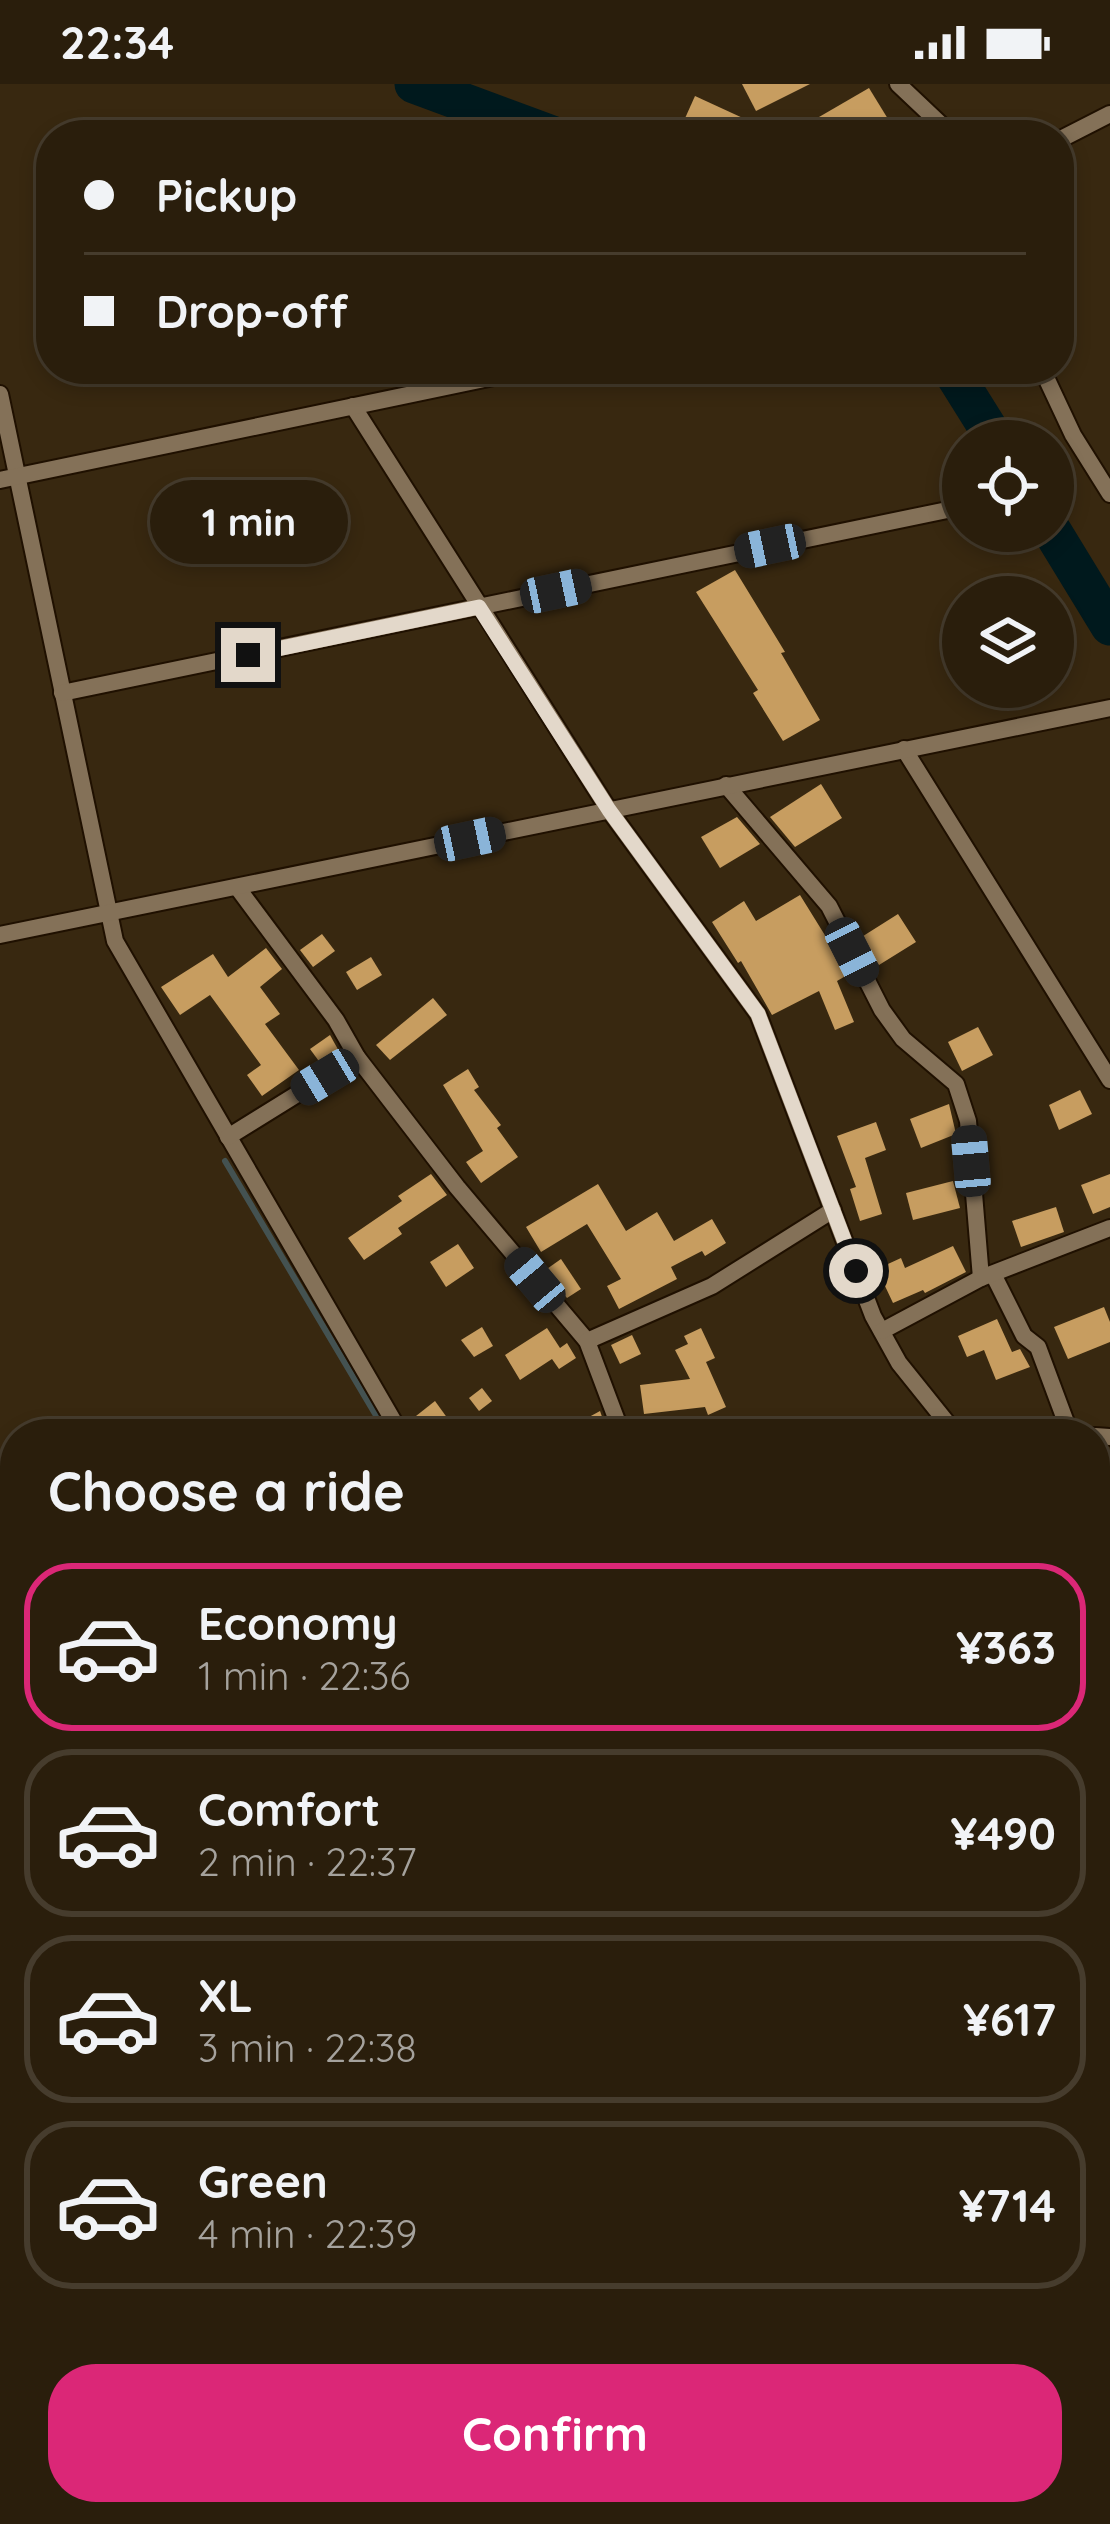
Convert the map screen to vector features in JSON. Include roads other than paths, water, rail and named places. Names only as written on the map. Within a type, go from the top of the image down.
[{"type":"street","points":[[898,84],[936,120]]},
{"type":"street","points":[[1074,132],[1110,114]]},
{"type":"street","points":[[9,478],[459,384]]},
{"type":"street","points":[[1049,384],[1072,435],[1110,494]]},
{"type":"street","points":[[0,394],[9,478],[62,693],[115,941],[392,1419]]},
{"type":"street","points":[[353,406],[609,810],[758,1014],[882,1331],[898,1363],[944,1419]]},
{"type":"street","points":[[62,693],[942,511]]},
{"type":"street","points":[[0,935],[1110,708]]},
{"type":"street","points":[[904,749],[1110,1080]]},
{"type":"street","points":[[726,785],[829,906],[882,1010],[903,1039],[956,1084],[968,1121],[987,1276],[1024,1336],[1038,1347],[1065,1419]]},
{"type":"street","points":[[237,887],[336,1020],[357,1058],[586,1341],[616,1419]]},
{"type":"street","points":[[228,1137],[357,1058]]},
{"type":"street","points":[[586,1341],[712,1286],[833,1210]]},
{"type":"street","points":[[882,1331],[987,1276],[1110,1228]]},
{"type":"waterway","points":[[414,84],[511,120]]},
{"type":"waterway","points":[[960,384],[983,420]]},
{"type":"waterway","points":[[1065,552],[1110,626]]},
{"type":"waterway","points":[[225,1161],[378,1419]]}]
